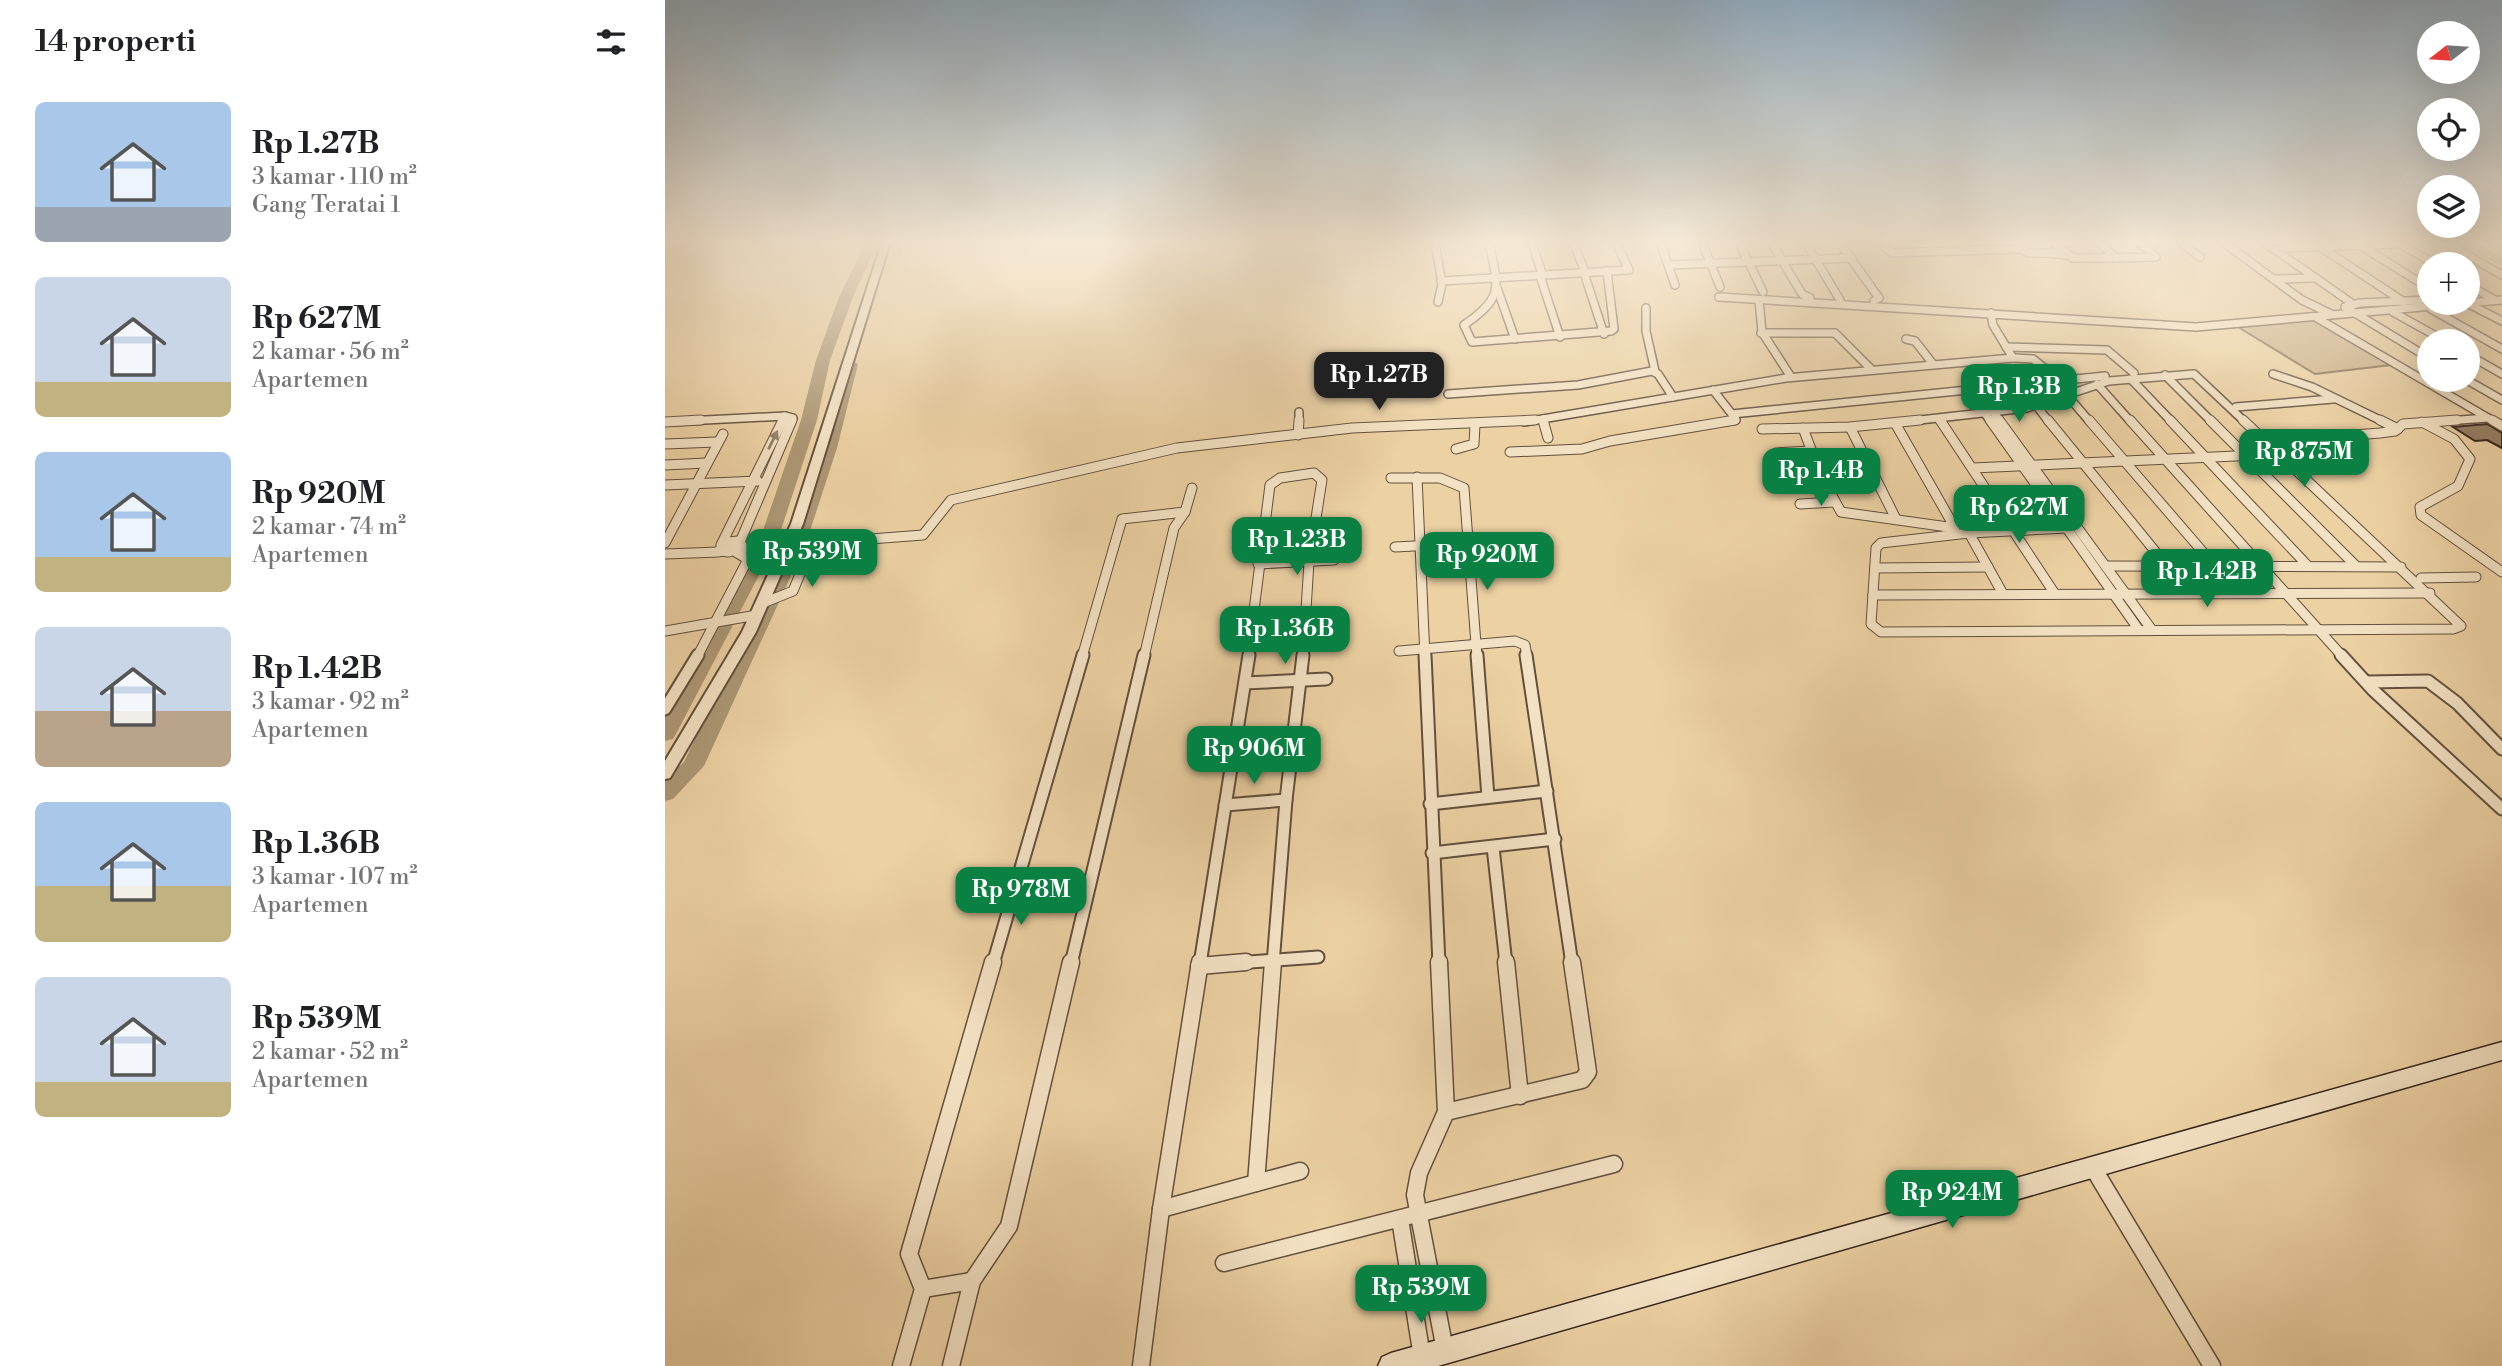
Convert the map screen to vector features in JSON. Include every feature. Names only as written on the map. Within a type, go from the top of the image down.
[{"type":"main road","points":[[1391,1366],[2502,1051]]},
{"type":"street","points":[[769,601],[782,547],[797,524],[865,306]]},
{"type":"street","points":[[1488,306],[1465,324],[1469,340],[1604,334],[1614,329],[1612,306]]},
{"type":"street","points":[[1504,306],[1515,340]]},
{"type":"street","points":[[1550,306],[1560,337]]},
{"type":"street","points":[[1595,306],[1604,334]]},
{"type":"street","points":[[1758,306],[1756,316],[1761,333],[1791,377]]},
{"type":"street","points":[[1829,306],[1992,319],[2196,327],[2417,308]]},
{"type":"street","points":[[2312,306],[2335,316]]},
{"type":"street","points":[[2348,306],[2345,307],[2417,351]]},
{"type":"street","points":[[1646,308],[1646,331],[1655,372],[1673,397]]},
{"type":"street","points":[[2480,309],[2502,321]]},
{"type":"street","points":[[2393,312],[2423,329]]},
{"type":"street","points":[[2447,315],[2502,349]]},
{"type":"street","points":[[2449,315],[2502,343]]},
{"type":"street","points":[[2315,317],[2496,421]]},
{"type":"street","points":[[1992,319],[2013,358]]},
{"type":"street","points":[[1761,333],[1835,333],[1871,369]]},
{"type":"street","points":[[1906,339],[1915,341],[1933,364]]},
{"type":"street","points":[[2006,347],[2105,350],[2308,566]]},
{"type":"street","points":[[945,502],[1169,450],[1380,426],[1475,425],[1543,419],[1791,377],[2013,358],[2037,360],[2059,380]]},
{"type":"street","points":[[2480,361],[2502,373]]},
{"type":"street","points":[[1510,452],[1582,449],[1610,441],[1735,419],[2059,380],[2195,371],[2275,441],[2461,615],[2464,622],[2453,629],[1881,632],[1871,624],[1876,548],[1881,543],[1915,541],[1961,531],[2067,528]]},
{"type":"street","points":[[1448,394],[1578,385],[1655,372]]},
{"type":"street","points":[[2150,374],[2198,376],[2430,593],[2461,626]]},
{"type":"street","points":[[2273,374],[2312,387],[2398,429]]},
{"type":"street","points":[[2165,375],[2355,565]]},
{"type":"street","points":[[1762,429],[1850,426],[1990,414],[2036,405],[2097,384],[2132,376]]},
{"type":"street","points":[[2097,384],[2367,682],[2502,809]]},
{"type":"street","points":[[2480,387],[2502,400]]},
{"type":"street","points":[[1713,390],[1735,419]]},
{"type":"street","points":[[2067,395],[2127,461],[2215,566]]},
{"type":"street","points":[[2236,407],[2333,399]]},
{"type":"street","points":[[2036,405],[2080,463],[2168,567]]},
{"type":"street","points":[[1298,435],[1299,412]]},
{"type":"street","points":[[1990,414],[2035,466],[2152,630]]},
{"type":"street","points":[[1990,414],[2139,630]]},
{"type":"street","points":[[665,422],[785,416],[794,420],[764,481],[737,547]]},
{"type":"street","points":[[720,548],[785,416]]},
{"type":"street","points":[[1543,419],[1548,438]]},
{"type":"street","points":[[1939,419],[2055,594]]},
{"type":"street","points":[[2275,441],[2398,429],[2403,424],[2422,422],[2496,421]]},
{"type":"street","points":[[2422,422],[2454,439],[2470,459],[2460,487],[2420,507],[2421,515],[2502,572]]},
{"type":"street","points":[[1895,423],[2003,594]]},
{"type":"street","points":[[1456,449],[1473,446],[1475,425]]},
{"type":"street","points":[[1850,426],[1896,519]]},
{"type":"street","points":[[1803,428],[1810,451],[1834,502],[1846,514],[1896,519],[1961,531]]},
{"type":"street","points":[[665,444],[720,438],[665,543]]},
{"type":"street","points":[[1776,453],[1810,451]]},
{"type":"street","points":[[1972,468],[2280,454]]},
{"type":"street","points":[[665,465],[706,463]]},
{"type":"street","points":[[1142,1366],[1161,1209],[1245,683],[1270,485],[1280,478],[1314,473],[1322,480],[1309,562],[1301,681],[1286,800],[1256,1183]]},
{"type":"street","points":[[1785,478],[1821,476]]},
{"type":"street","points":[[1417,477],[1432,853],[1446,1112],[1415,1185],[1434,1355]]},
{"type":"street","points":[[1391,478],[1417,477],[1463,486],[1488,797]]},
{"type":"street","points":[[665,485],[764,481]]},
{"type":"street","points":[[951,1366],[972,1281],[1009,1226],[1174,528],[1185,512],[1192,488]]},
{"type":"street","points":[[665,554],[699,555],[720,548],[782,547],[923,535],[932,529],[945,502],[945,489]]},
{"type":"street","points":[[1800,504],[1834,502]]},
{"type":"street","points":[[2053,509],[2065,509]]},
{"type":"street","points":[[901,1366],[923,1289],[909,1254],[1122,519],[1185,512]]},
{"type":"street","points":[[1395,547],[1492,542]]},
{"type":"street","points":[[665,774],[751,616],[769,601],[789,594],[797,586],[812,545]]},
{"type":"street","points":[[665,709],[721,620],[747,561],[737,547]]},
{"type":"street","points":[[1258,564],[1334,560]]},
{"type":"street","points":[[2108,566],[2400,566]]},
{"type":"street","points":[[1875,568],[1988,567]]},
{"type":"street","points":[[2421,578],[2476,577]]},
{"type":"street","points":[[1873,596],[2430,593]]},
{"type":"street","points":[[665,631],[751,616]]},
{"type":"street","points":[[1399,651],[1515,641],[1525,645],[1588,1073],[1582,1080],[1446,1112]]},
{"type":"street","points":[[1249,647],[1318,642]]},
{"type":"street","points":[[1245,683],[1327,679]]},
{"type":"street","points":[[2367,682],[2428,681],[2457,703],[2502,749]]},
{"type":"street","points":[[1430,804],[1547,791]]},
{"type":"street","points":[[1225,805],[1286,800]]},
{"type":"street","points":[[1432,853],[1555,839]]},
{"type":"street","points":[[1493,847],[1520,1096]]},
{"type":"street","points":[[1199,966],[1318,957]]},
{"type":"street","points":[[1224,1263],[1614,1164]]},
{"type":"street","points":[[2092,1166],[2213,1366]]},
{"type":"street","points":[[1161,1209],[1300,1171]]},
{"type":"street","points":[[1399,1219],[1434,1355]]},
{"type":"street","points":[[923,1289],[972,1281]]},
{"type":"shaded area","points":[[2307,319],[2318,321],[2391,365],[2315,374],[2238,327]]},
{"type":"building","points":[[2487,424],[2502,433],[2502,448],[2487,440],[2475,441],[2453,427]]},
{"type":"waterway","points":[[665,734],[769,539],[809,420],[823,360],[843,306]]},
{"type":"waterway","points":[[798,540],[829,448],[851,364]]},
{"type":"waterway","points":[[665,793],[693,766],[792,554]]}]
